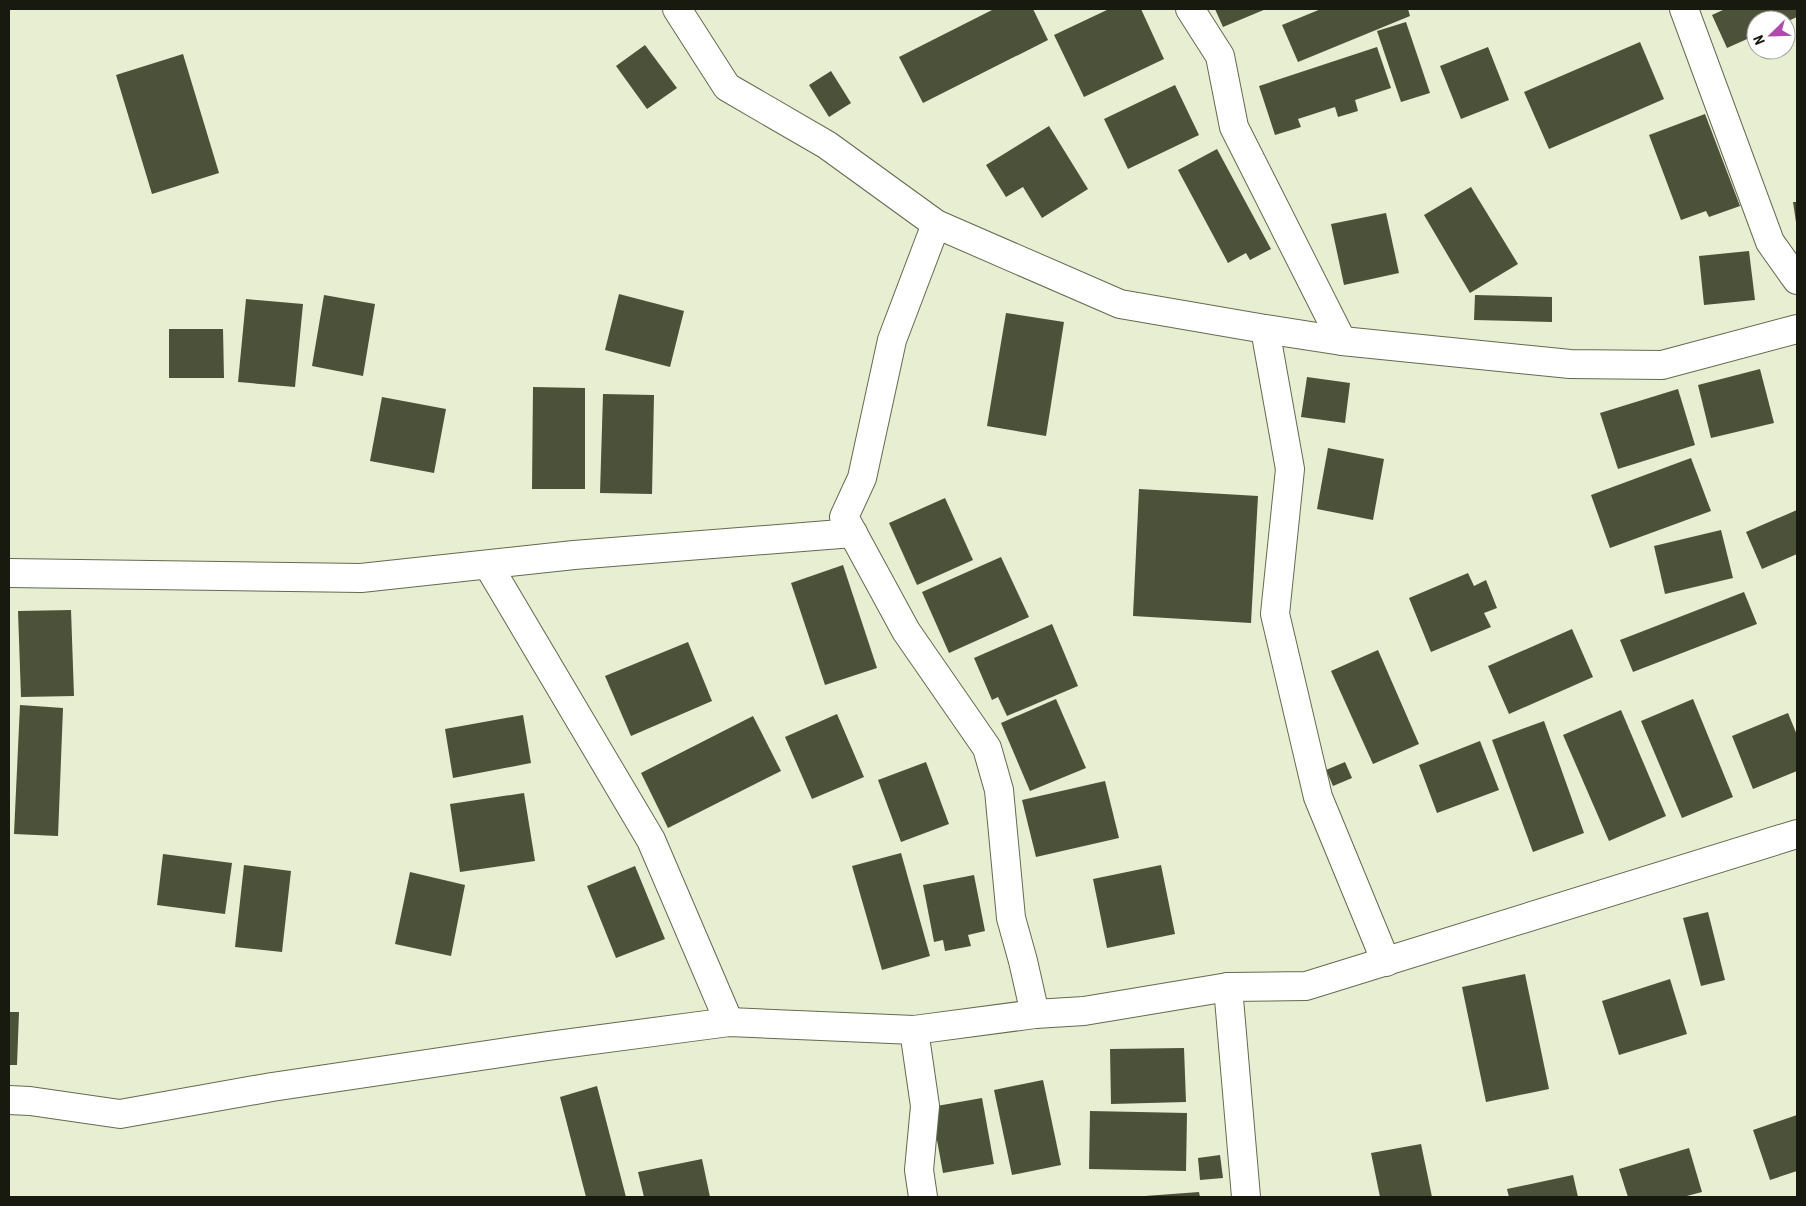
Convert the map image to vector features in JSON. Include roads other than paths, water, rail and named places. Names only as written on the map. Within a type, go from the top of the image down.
[{"type":"street","points":[[677,9],[727,87],[827,145],[936,224],[1120,304],[1342,340],[1570,364],[1662,365],[1797,329]]},
{"type":"street","points":[[1190,9],[1220,56],[1234,126],[1342,340]]},
{"type":"street","points":[[1684,9],[1770,242],[1797,280]]},
{"type":"street","points":[[936,224],[892,340],[862,478],[844,517],[906,631],[986,748],[999,790],[1011,918],[1035,1014]]},
{"type":"street","points":[[1265,329],[1290,470],[1275,614],[1318,797],[1386,962]]},
{"type":"street","points":[[9,572],[362,578],[574,555],[853,533]]},
{"type":"street","points":[[488,565],[651,840],[729,1022]]},
{"type":"street","points":[[9,1100],[30,1101],[120,1114],[311,1082],[548,1046],[729,1022],[914,1030],[1035,1014],[1084,1011],[1228,987],[1306,986],[1797,834]]},
{"type":"street","points":[[1228,987],[1246,1197]]},
{"type":"street","points":[[914,1030],[925,1106],[919,1170],[924,1197]]}]
